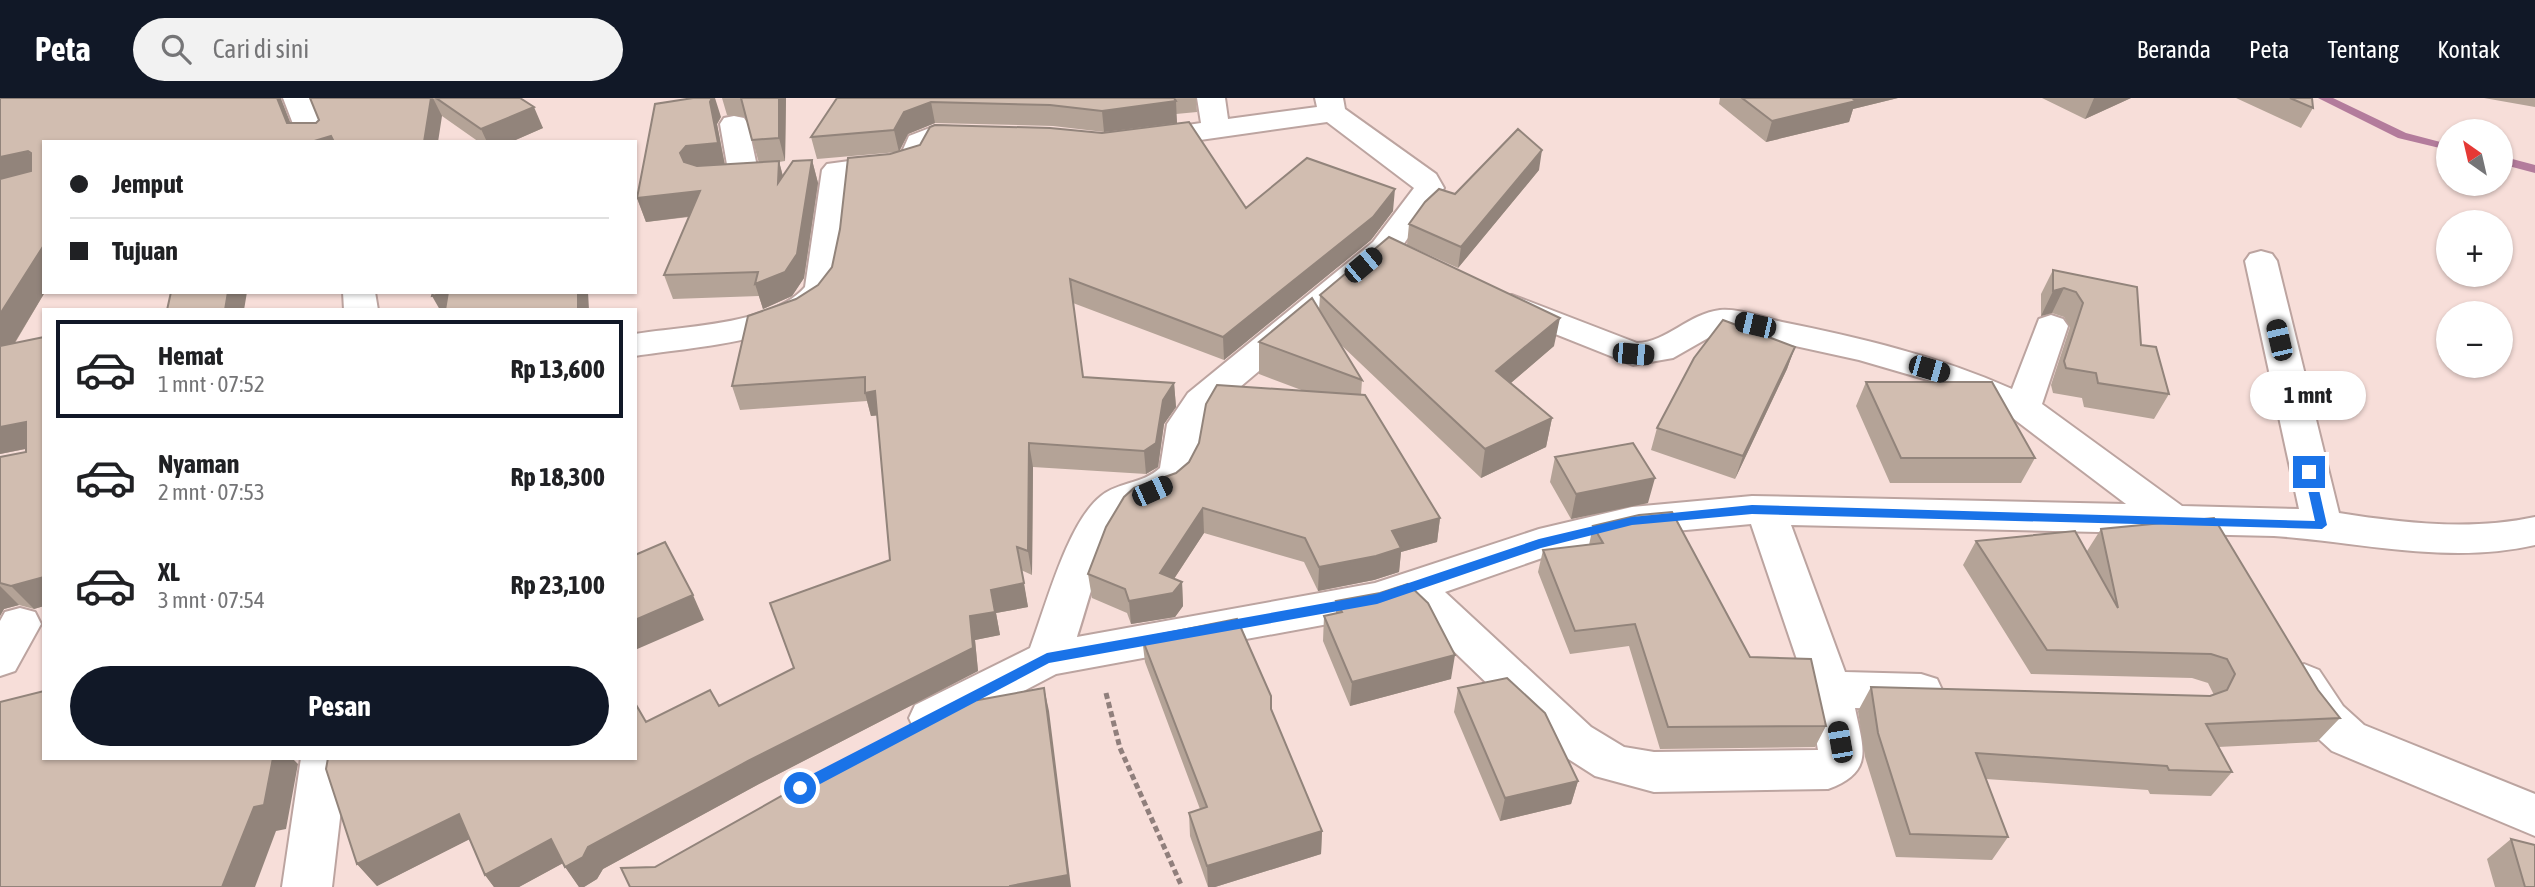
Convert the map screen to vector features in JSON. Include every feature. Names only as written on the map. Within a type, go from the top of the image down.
[{"type":"street","points":[[297,98],[313,140]]},
{"type":"street","points":[[1211,98],[1216,130]]},
{"type":"street","points":[[1047,659],[1096,526],[1109,510],[1127,498],[1164,485],[1176,475],[1181,463],[1183,432],[1189,415],[1202,401],[1384,248],[1429,188],[1425,180],[1331,105],[1216,130],[1114,143]]},
{"type":"street","points":[[734,124],[743,176]]},
{"type":"street","points":[[637,345],[755,323],[798,310],[813,299],[821,287],[825,171],[903,164],[914,159],[919,142],[935,135],[1002,136]]},
{"type":"street","points":[[1384,248],[1419,265]]},
{"type":"street","points":[[2261,261],[2322,525]]},
{"type":"street","points":[[1478,292],[1633,354],[1650,355],[1674,347],[1707,322],[1740,322],[1864,350],[1950,375],[2023,408],[2205,532]]},
{"type":"street","points":[[2023,408],[2050,326]]},
{"type":"street","points":[[892,738],[1047,659],[1377,599],[1539,544],[1632,521],[1766,510],[2205,532],[2322,525],[2406,538],[2513,536],[2535,531]]},
{"type":"street","points":[[1413,587],[1575,740],[1591,753],[1628,770],[1667,772],[1828,769],[1838,763],[1841,753],[1829,689],[1766,510]]},
{"type":"street","points":[[2287,652],[2327,719],[2348,738],[2535,815]]},
{"type":"street","points":[[1829,689],[1954,692]]},
{"type":"street","points":[[307,887],[324,760]]},
{"type":"path","points":[[1095,650],[1120,748],[1182,887]]},
{"type":"building","points":[[0,98],[277,98],[287,123],[316,123],[319,120],[310,98],[431,98],[424,140],[333,140],[331,136],[318,140],[42,140],[42,248],[0,314],[0,179],[31,171],[31,153],[28,151],[0,157]]},
{"type":"building","points":[[436,98],[520,98],[534,107],[481,129]]},
{"type":"building","points":[[712,98],[710,102],[718,143],[686,146],[680,153],[684,162],[697,166],[779,161],[778,183],[793,161],[812,160],[797,254],[785,272],[755,284],[758,272],[664,275],[700,191],[637,198],[655,104]]},
{"type":"building","points":[[741,98],[779,98],[779,138],[752,140]]},
{"type":"building","points":[[837,98],[1174,98],[1176,101],[1102,111],[1050,105],[931,102],[904,112],[894,130],[811,137]]},
{"type":"building","points":[[1742,98],[1852,98],[1856,101],[1772,121]]},
{"type":"building","points":[[2290,98],[2312,98],[2313,108]]},
{"type":"building","points":[[1189,122],[1246,208],[1307,158],[1395,189],[1373,217],[1223,337],[1070,279],[1083,377],[1174,383],[1163,400],[1156,443],[1144,451],[1029,443],[1028,551],[1017,547],[1024,583],[991,590],[995,612],[970,616],[973,648],[748,761],[588,847],[583,857],[565,867],[551,839],[485,875],[459,814],[357,864],[326,769],[328,760],[637,760],[637,706],[646,722],[710,690],[719,706],[794,668],[770,603],[890,560],[875,391],[865,393],[865,377],[732,386],[748,316],[796,299],[818,285],[832,267],[840,229],[848,158],[890,154],[920,145],[930,127],[935,125],[1050,128],[1102,133]]},
{"type":"building","points":[[1518,129],[1542,150],[1461,247],[1409,224],[1425,202],[1439,189],[1455,194]]},
{"type":"building","points":[[1389,237],[1560,318],[1496,371],[1552,418],[1485,449],[1320,295]]},
{"type":"building","points":[[2053,270],[2137,287],[2141,345],[2156,347],[2169,394],[2098,383],[2096,373],[2066,368],[2064,361],[2083,303],[2076,292],[2064,288],[2053,291]]},
{"type":"building","points":[[171,294],[228,294],[225,308],[167,308]]},
{"type":"building","points":[[448,294],[578,294],[578,308],[445,308]]},
{"type":"building","points":[[1312,298],[1362,380],[1259,342]]},
{"type":"building","points":[[1723,320],[1795,347],[1743,456],[1657,428],[1694,358]]},
{"type":"building","points":[[42,337],[42,578],[11,586],[0,583],[0,457],[26,452],[26,422],[0,427],[0,346]]},
{"type":"building","points":[[1866,382],[1992,382],[2035,458],[1901,458]]},
{"type":"building","points":[[1217,385],[1365,395],[1440,518],[1392,531],[1401,548],[1376,556],[1319,567],[1305,538],[1203,508],[1160,573],[1182,582],[1173,593],[1129,601],[1125,589],[1088,574],[1106,527],[1124,497],[1134,488],[1176,473],[1189,462],[1199,443],[1206,404]]},
{"type":"building","points":[[1633,443],[1655,478],[1576,494],[1555,457]]},
{"type":"building","points":[[1672,512],[1750,657],[1811,659],[1826,726],[1668,727],[1635,624],[1575,631],[1543,550],[1603,543],[1593,526],[1639,515]]},
{"type":"building","points":[[2214,518],[2318,690],[2340,718],[2206,724],[2232,772],[2169,770],[2167,766],[1976,753],[2008,837],[1910,834],[1878,733],[1871,687],[2210,696],[2227,690],[2235,674],[2227,659],[2211,654],[2047,650],[1976,541],[2075,531],[2118,608],[2101,529]]},
{"type":"building","points":[[665,542],[693,595],[637,619],[637,554]]},
{"type":"building","points":[[1408,584],[1428,603],[1455,655],[1352,682],[1324,616],[1342,612],[1336,601],[1380,593]]},
{"type":"building","points":[[1237,619],[1271,696],[1271,709],[1322,831],[1207,866],[1189,813],[1207,807],[1142,638]]},
{"type":"building","points":[[1507,678],[1545,713],[1578,781],[1505,798],[1458,688]]},
{"type":"building","points":[[1044,688],[1068,875],[1010,887],[630,887],[621,868],[655,867],[785,794],[977,693],[978,700]]},
{"type":"building","points":[[42,692],[42,760],[273,760],[264,805],[254,807],[222,887],[0,887],[0,702]]},
{"type":"building","points":[[2511,839],[2535,845],[2535,887],[2525,887]]},
{"type":"waterway","points":[[2324,98],[2402,136],[2436,144]]},
{"type":"waterway","points":[[2513,163],[2535,169]]},
{"type":"route","points":[[800,788],[1047,659],[1377,599],[1539,544],[1632,521],[1752,510],[2322,525],[2309,472]]}]
